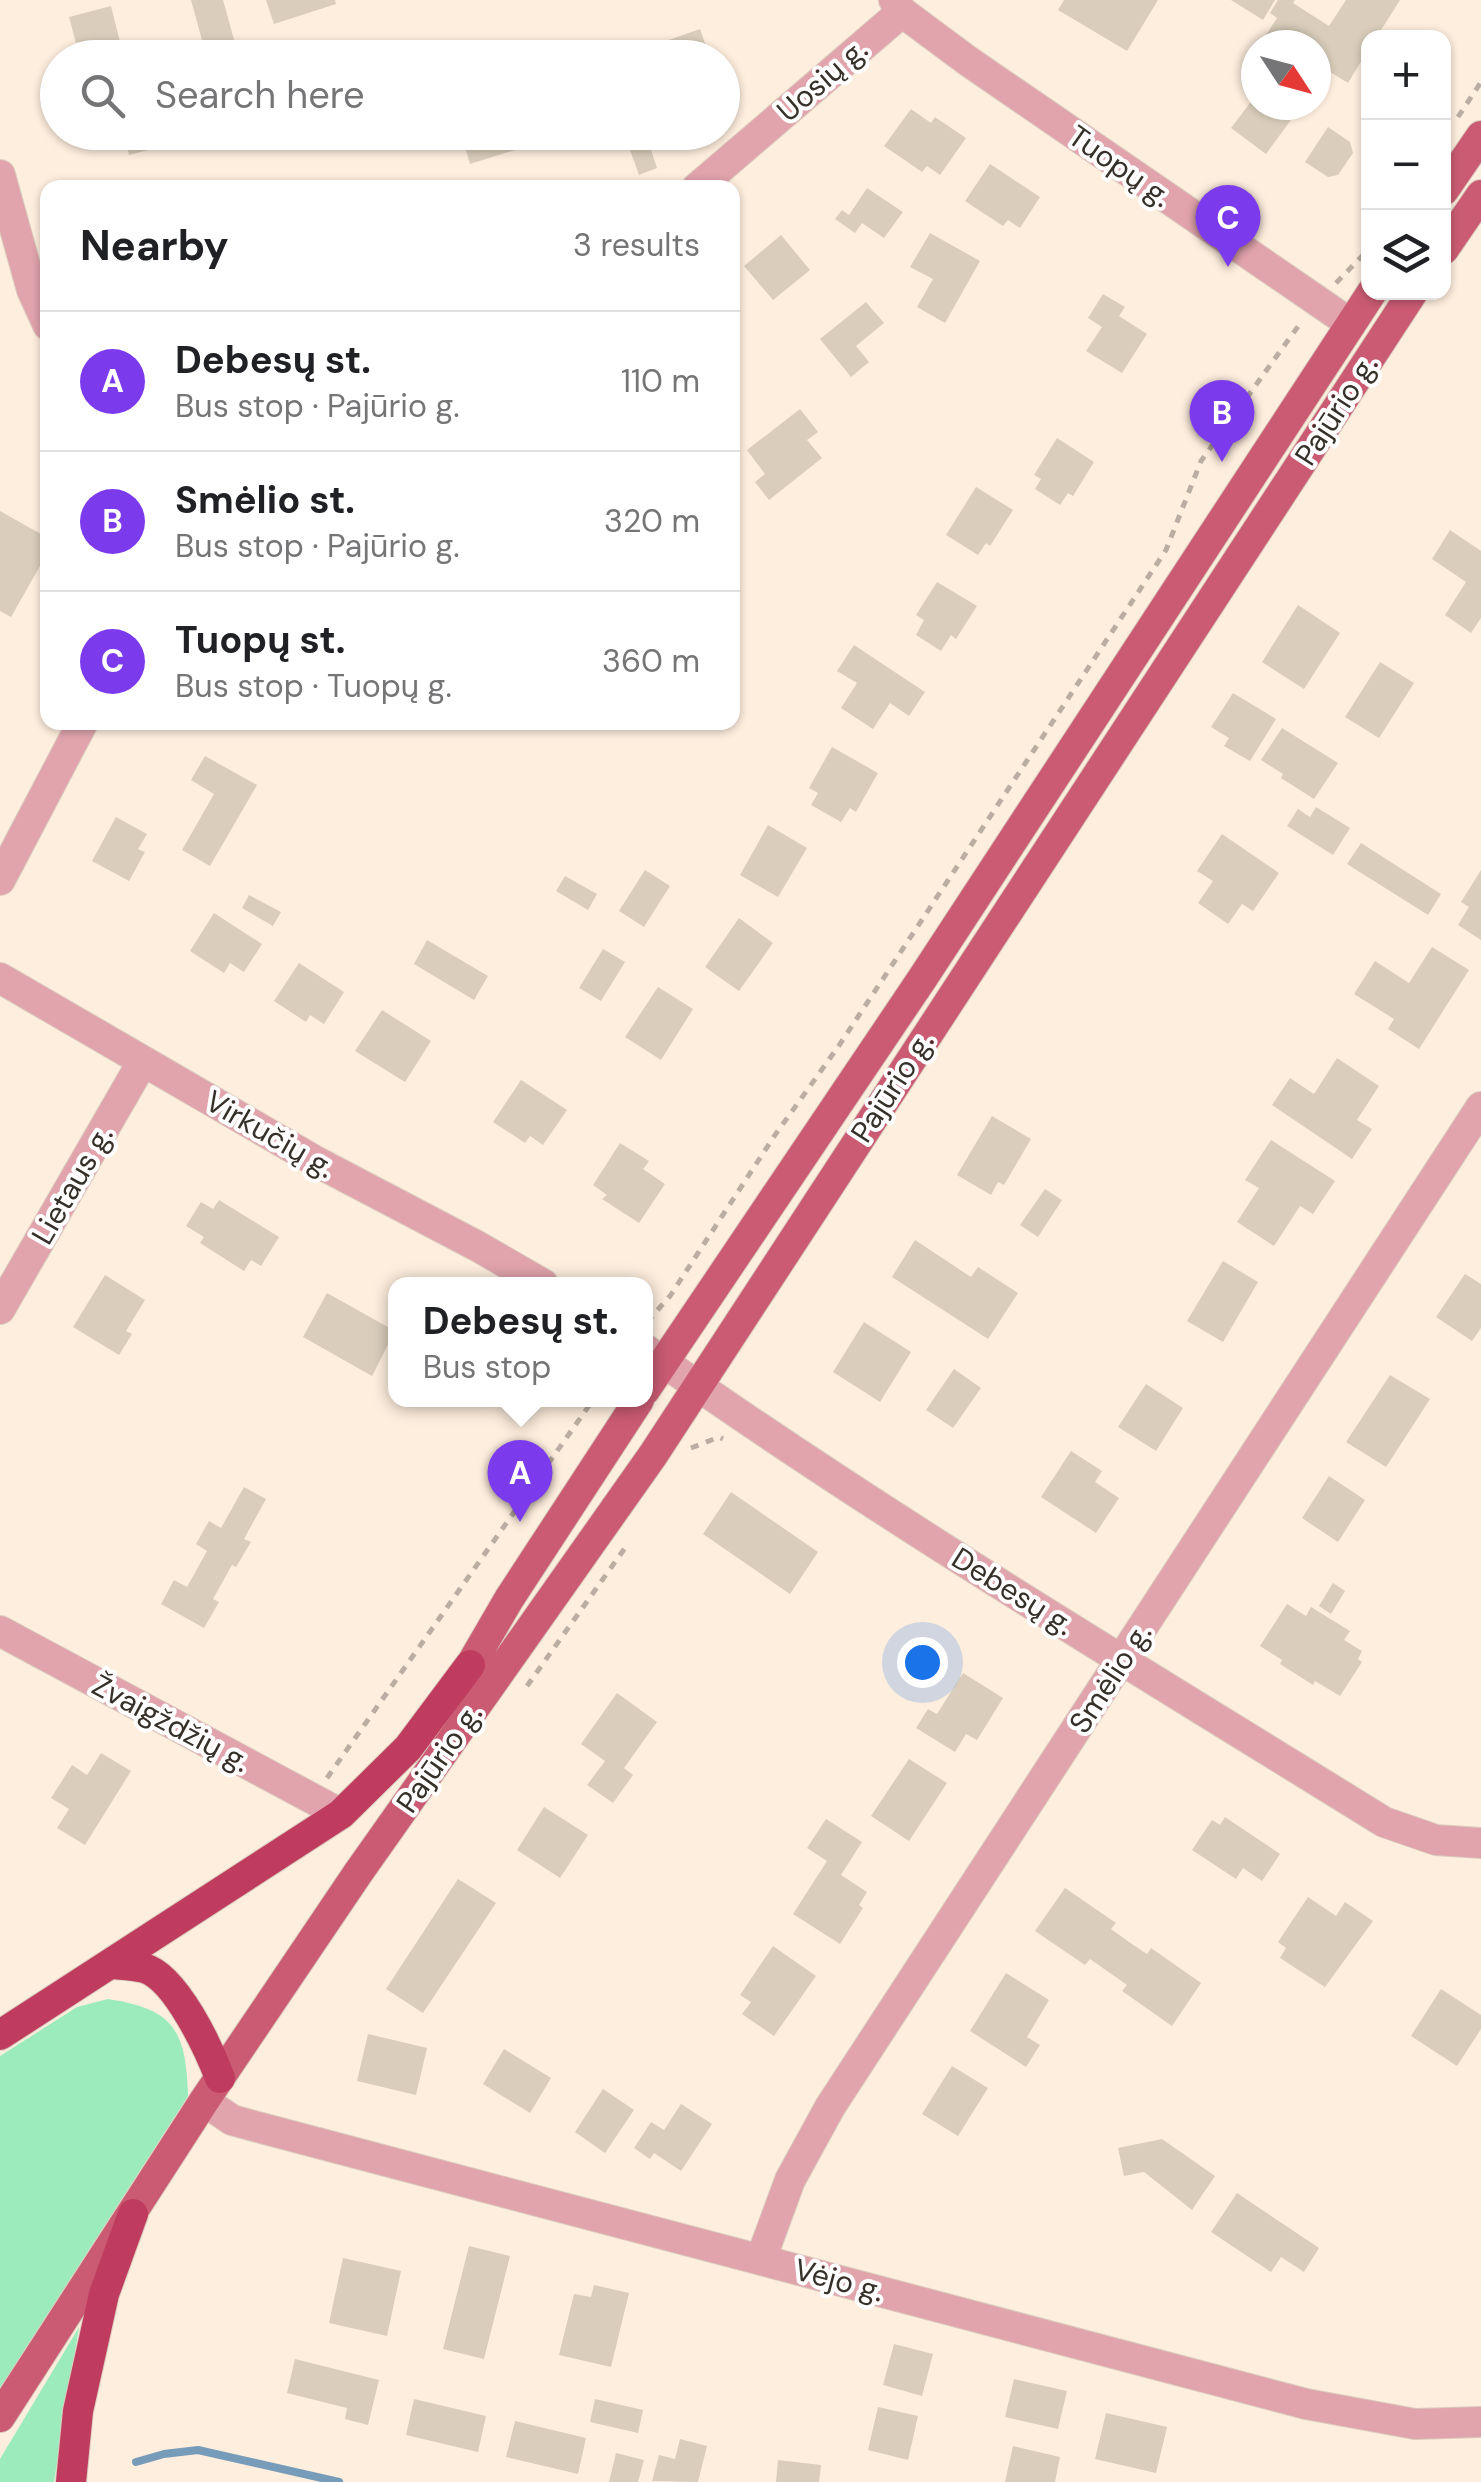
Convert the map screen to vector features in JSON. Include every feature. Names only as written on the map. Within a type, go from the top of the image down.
[{"type":"highway","points":[[0,2035],[342,1814],[408,1748],[470,1664]]},
{"type":"highway","points":[[112,1964],[148,1968],[172,1990],[195,2022],[212,2090]]},
{"type":"highway","points":[[72,2482],[78,2411],[104,2294],[133,2214]]},
{"type":"main road","points":[[1451,172],[1467,130]]},
{"type":"main road","points":[[1451,238],[1481,195]]},
{"type":"main road","name":"Pajūrio g.","points":[[653,1344],[922,978],[1367,300]]},
{"type":"main road","name":"Pajūrio g.","points":[[0,2417],[358,1873],[698,1387],[1408,300]]},
{"type":"main road","name":"Pajūrio g.","points":[[358,1873],[470,1664],[634,1407]]},
{"type":"street","name":"Uosių g.","points":[[740,148],[898,6]]},
{"type":"street","name":"Tuopų g.","points":[[898,6],[968,61],[1351,324]]},
{"type":"street","name":"Uosių g.","points":[[705,180],[738,150]]},
{"type":"street","points":[[0,175],[40,308]]},
{"type":"street","points":[[0,880],[79,730]]},
{"type":"street","name":"Virkučių g.","points":[[0,978],[317,1162],[531,1277]]},
{"type":"street","name":"Lietaus g.","points":[[0,1309],[143,1061]]},
{"type":"street","name":"Smėlio g.","points":[[762,2260],[790,2180],[830,2107],[1481,1107]]},
{"type":"street","name":"Debesų g.","points":[[653,1346],[698,1387],[1122,1660],[1384,1822],[1436,1840],[1481,1842]]},
{"type":"street","name":"Žvaigždžių g.","points":[[0,1631],[342,1814]]},
{"type":"street","name":"Vėjo g.","points":[[212,2090],[232,2120],[1324,2408],[1415,2424],[1481,2422]]},
{"type":"path","points":[[1467,130],[1481,82]]},
{"type":"path","points":[[653,1342],[670,1296],[1166,550],[1200,460],[1316,301],[1361,257]]},
{"type":"path","points":[[312,1798],[588,1407]]},
{"type":"path","points":[[689,1449],[719,1437],[734,1446]]},
{"type":"green space","points":[[108,1999],[148,2009],[172,2026],[184,2054],[188,2096],[0,2388],[0,2056],[77,2007]]},
{"type":"green space","points":[[79,2327],[54,2482],[0,2482],[0,2459]]},
{"type":"building","points":[[191,0],[223,0],[234,40],[202,40]]},
{"type":"building","points":[[266,0],[335,0],[336,4],[274,24]]},
{"type":"building","points":[[1064,0],[1158,0],[1127,51],[1058,10]]},
{"type":"building","points":[[1231,0],[1275,0],[1263,20]]},
{"type":"building","points":[[1278,0],[1295,0],[1293,3],[1329,26],[1346,0],[1400,0],[1381,30],[1361,30],[1361,62],[1348,83],[1331,73],[1331,30],[1269,30],[1277,18],[1270,13]]},
{"type":"building","points":[[111,6],[120,40],[75,40],[69,17]]},
{"type":"building","points":[[700,29],[704,40],[669,40]]},
{"type":"building","points":[[911,109],[931,123],[935,117],[966,138],[940,175],[927,166],[922,172],[884,146]]},
{"type":"building","points":[[1241,115],[1241,120],[1291,120],[1266,154],[1231,128]]},
{"type":"building","points":[[1328,127],[1350,142],[1353,153],[1338,175],[1328,177],[1305,162]]},
{"type":"building","points":[[466,150],[515,150],[470,164]]},
{"type":"building","points":[[630,150],[651,150],[657,168],[639,175]]},
{"type":"building","points":[[990,164],[1040,197],[1020,228],[1008,220],[1003,226],[965,201]]},
{"type":"building","points":[[867,188],[903,212],[884,238],[862,223],[855,233],[835,219],[842,210],[849,215]]},
{"type":"building","points":[[930,233],[980,261],[945,323],[917,307],[933,279],[910,267]]},
{"type":"building","points":[[781,235],[810,270],[773,300],[744,266]]},
{"type":"building","points":[[1103,294],[1125,307],[1119,316],[1147,334],[1122,373],[1086,351],[1102,327],[1088,318]]},
{"type":"building","points":[[866,302],[884,323],[856,346],[869,362],[851,377],[820,339]]},
{"type":"building","points":[[800,409],[818,432],[807,440],[822,458],[769,500],[755,482],[765,474],[747,450]]},
{"type":"building","points":[[1057,438],[1094,462],[1073,496],[1068,493],[1060,505],[1035,489],[1041,479],[1034,475]]},
{"type":"building","points":[[976,487],[1013,510],[990,546],[986,543],[978,555],[946,535]]},
{"type":"building","points":[[0,511],[40,534],[40,566],[11,617],[0,611]]},
{"type":"building","points":[[1450,530],[1481,551],[1481,618],[1471,633],[1445,615],[1466,582],[1432,559]]},
{"type":"building","points":[[937,582],[977,606],[956,639],[951,635],[941,651],[916,635],[924,620],[916,615]]},
{"type":"building","points":[[1298,605],[1340,633],[1304,689],[1262,662]]},
{"type":"building","points":[[854,645],[925,692],[909,716],[890,703],[873,729],[841,708],[857,683],[837,671]]},
{"type":"building","points":[[1380,662],[1414,683],[1379,738],[1345,717]]},
{"type":"building","points":[[1233,693],[1276,719],[1250,761],[1224,746],[1229,738],[1211,727]]},
{"type":"building","points":[[1282,728],[1338,763],[1314,799],[1261,760]]},
{"type":"building","points":[[832,747],[878,773],[856,812],[850,808],[841,822],[811,805],[818,793],[809,788]]},
{"type":"building","points":[[205,756],[257,785],[210,866],[182,850],[214,794],[191,780]]},
{"type":"building","points":[[1316,807],[1350,828],[1333,855],[1287,826],[1298,809],[1310,817]]},
{"type":"building","points":[[116,817],[147,834],[138,849],[145,852],[129,881],[92,861]]},
{"type":"building","points":[[768,825],[807,848],[778,897],[740,875]]},
{"type":"building","points":[[1222,834],[1279,873],[1253,911],[1242,904],[1228,924],[1198,903],[1213,881],[1197,871]]},
{"type":"building","points":[[1361,843],[1441,894],[1428,915],[1347,864]]},
{"type":"building","points":[[645,870],[670,886],[644,927],[619,911]]},
{"type":"building","points":[[1481,870],[1481,940],[1458,925],[1469,907],[1461,902]]},
{"type":"building","points":[[565,876],[597,894],[588,910],[556,891]]},
{"type":"building","points":[[249,895],[281,912],[273,926],[242,908]]},
{"type":"building","points":[[214,913],[262,944],[244,972],[230,963],[224,973],[190,951]]},
{"type":"building","points":[[739,918],[773,943],[739,991],[705,967]]},
{"type":"building","points":[[427,940],[488,976],[474,1000],[414,964]]},
{"type":"building","points":[[1432,947],[1469,970],[1419,1049],[1388,1029],[1394,1019],[1354,994],[1375,961],[1409,983]]},
{"type":"building","points":[[603,949],[625,962],[601,1001],[579,988]]},
{"type":"building","points":[[299,963],[344,992],[324,1024],[310,1015],[306,1022],[274,1001]]},
{"type":"building","points":[[658,987],[693,1009],[661,1060],[625,1037]]},
{"type":"building","points":[[382,1010],[431,1041],[405,1082],[355,1051]]},
{"type":"building","points":[[1337,1058],[1379,1086],[1357,1120],[1372,1129],[1352,1159],[1272,1105],[1290,1078],[1314,1094]]},
{"type":"building","points":[[521,1080],[567,1110],[543,1145],[530,1136],[525,1143],[493,1122]]},
{"type":"building","points":[[992,1116],[1031,1139],[1004,1185],[998,1182],[991,1195],[957,1175]]},
{"type":"building","points":[[1271,1140],[1335,1181],[1313,1214],[1300,1206],[1274,1246],[1237,1222],[1259,1188],[1245,1180]]},
{"type":"building","points":[[620,1143],[649,1161],[643,1169],[665,1184],[639,1223],[602,1199],[607,1195],[593,1185]]},
{"type":"building","points":[[1045,1189],[1062,1200],[1038,1237],[1020,1225]]},
{"type":"building","points":[[219,1200],[279,1237],[261,1266],[251,1260],[244,1271],[200,1243],[204,1237],[186,1226],[201,1202],[213,1209]]},
{"type":"building","points":[[915,1240],[971,1277],[978,1267],[1018,1293],[988,1339],[892,1277]]},
{"type":"building","points":[[1223,1261],[1258,1282],[1223,1342],[1187,1321]]},
{"type":"building","points":[[1465,1274],[1481,1284],[1481,1328],[1472,1341],[1436,1317]]},
{"type":"building","points":[[105,1275],[145,1300],[126,1331],[132,1334],[119,1355],[73,1327]]},
{"type":"building","points":[[327,1293],[388,1327],[388,1345],[372,1376],[303,1337]]},
{"type":"building","points":[[864,1322],[911,1352],[880,1402],[833,1372]]},
{"type":"building","points":[[954,1369],[981,1388],[953,1428],[926,1410]]},
{"type":"building","points":[[1390,1375],[1430,1399],[1386,1467],[1346,1442]]},
{"type":"building","points":[[1146,1384],[1183,1408],[1156,1451],[1118,1427]]},
{"type":"building","points":[[1071,1451],[1102,1471],[1095,1482],[1119,1498],[1096,1533],[1041,1497]]},
{"type":"building","points":[[1329,1476],[1365,1500],[1338,1542],[1302,1518]]},
{"type":"building","points":[[244,1487],[266,1499],[244,1539],[251,1542],[236,1567],[232,1565],[213,1599],[219,1602],[204,1628],[161,1604],[174,1580],[187,1587],[207,1551],[196,1544],[209,1521],[221,1528]]},
{"type":"building","points":[[731,1492],[818,1552],[790,1594],[703,1534]]},
{"type":"building","points":[[1333,1583],[1345,1591],[1331,1614],[1319,1606]]},
{"type":"building","points":[[1287,1604],[1306,1616],[1311,1607],[1350,1631],[1344,1640],[1362,1651],[1358,1659],[1362,1662],[1340,1696],[1315,1681],[1313,1685],[1260,1646]]},
{"type":"building","points":[[963,1673],[1003,1698],[977,1740],[966,1734],[955,1752],[916,1728],[928,1709],[937,1714]]},
{"type":"building","points":[[617,1693],[657,1722],[624,1768],[633,1775],[613,1803],[587,1785],[605,1761],[581,1744]]},
{"type":"building","points":[[101,1753],[131,1771],[85,1845],[57,1828],[69,1809],[51,1798],[72,1765],[87,1775]]},
{"type":"building","points":[[909,1759],[947,1783],[909,1841],[871,1816]]},
{"type":"building","points":[[544,1807],[588,1835],[560,1878],[517,1850]]},
{"type":"building","points":[[1225,1817],[1280,1854],[1262,1881],[1243,1868],[1236,1879],[1192,1850],[1212,1820],[1220,1825]]},
{"type":"building","points":[[826,1819],[862,1842],[841,1875],[867,1892],[859,1905],[863,1908],[840,1944],[793,1914],[827,1861],[807,1848]]},
{"type":"building","points":[[458,1879],[496,1903],[423,2013],[386,1989]]},
{"type":"building","points":[[1065,1888],[1116,1923],[1111,1929],[1129,1942],[1147,1954],[1151,1948],[1201,1983],[1172,2026],[1122,1991],[1127,1985],[1090,1959],[1085,1965],[1035,1931]]},
{"type":"building","points":[[1308,1897],[1336,1916],[1345,1902],[1373,1921],[1325,1987],[1280,1958],[1286,1948],[1278,1942]]},
{"type":"building","points":[[773,1946],[816,1976],[774,2036],[742,2014],[751,2002],[740,1995]]},
{"type":"building","points":[[1006,1973],[1049,2000],[1027,2037],[1040,2045],[1026,2067],[970,2031]]},
{"type":"building","points":[[1441,1989],[1481,2015],[1481,2029],[1457,2066],[1411,2036]]},
{"type":"building","points":[[368,2034],[427,2048],[416,2095],[357,2081]]},
{"type":"building","points":[[504,2049],[551,2078],[530,2113],[483,2084]]},
{"type":"building","points":[[952,2066],[988,2088],[958,2136],[922,2114]]},
{"type":"building","points":[[603,2089],[634,2110],[605,2153],[575,2132]]},
{"type":"building","points":[[681,2104],[712,2124],[681,2171],[654,2153],[650,2159],[634,2148],[651,2122],[664,2130]]},
{"type":"building","points":[[1162,2139],[1215,2176],[1192,2210],[1144,2172],[1124,2176],[1118,2148]]},
{"type":"building","points":[[1237,2193],[1319,2248],[1304,2272],[1281,2257],[1271,2272],[1211,2232]]},
{"type":"building","points":[[469,2246],[510,2256],[484,2359],[443,2349]]},
{"type":"building","points":[[343,2258],[401,2271],[387,2336],[329,2323]]},
{"type":"building","points":[[594,2285],[629,2293],[611,2367],[559,2355],[574,2294],[591,2297]]},
{"type":"building","points":[[894,2344],[933,2354],[922,2396],[883,2385]]},
{"type":"building","points":[[295,2359],[379,2380],[368,2425],[345,2419],[347,2408],[287,2393]]},
{"type":"building","points":[[1014,2379],[1067,2391],[1058,2429],[1005,2417]]},
{"type":"building","points":[[414,2399],[486,2416],[478,2452],[406,2435]]},
{"type":"building","points":[[595,2399],[643,2410],[638,2433],[590,2422]]},
{"type":"building","points":[[878,2407],[918,2416],[908,2460],[868,2450]]},
{"type":"building","points":[[1106,2413],[1167,2427],[1156,2473],[1095,2459]]},
{"type":"building","points":[[515,2421],[586,2438],[578,2474],[506,2457]]},
{"type":"building","points":[[680,2439],[707,2446],[698,2482],[652,2481],[659,2455],[675,2459]]},
{"type":"building","points":[[1013,2446],[1060,2457],[1055,2482],[1005,2482]]},
{"type":"building","points":[[616,2453],[644,2460],[638,2482],[609,2482]]},
{"type":"building","points":[[778,2460],[821,2465],[819,2482],[776,2482]]},
{"type":"waterway","points":[[136,2462],[198,2450],[339,2482]]},
{"type":"place","name":"Tuopų st.","points":[[1228,267]]},
{"type":"place","name":"Smėlio st.","points":[[1222,462]]},
{"type":"place","name":"Debesų st.","points":[[520,1522]]}]
